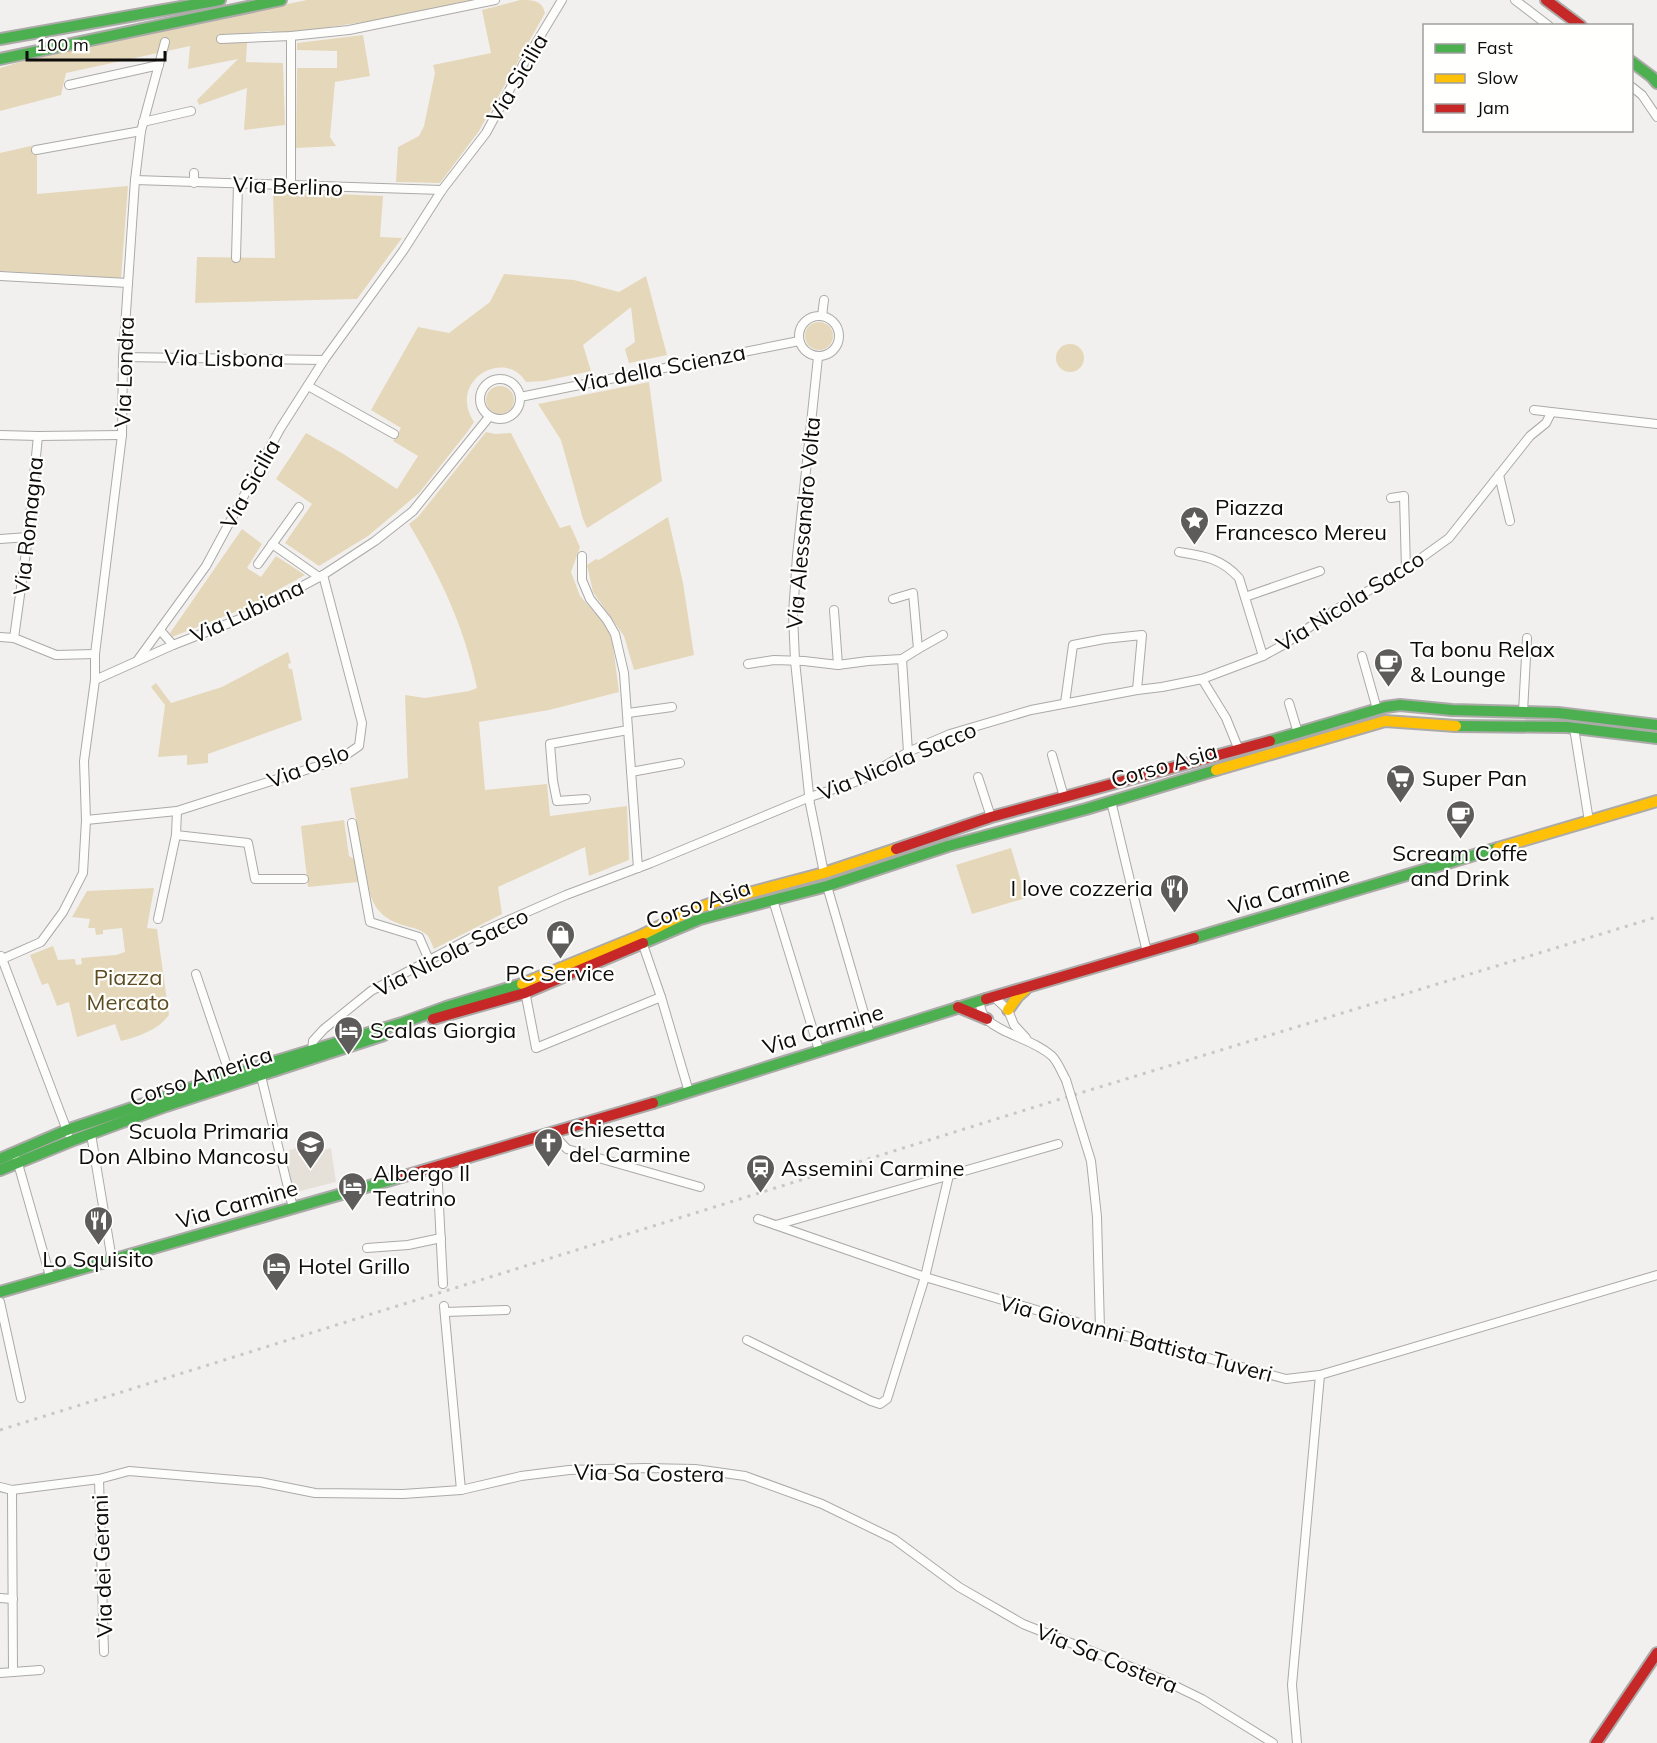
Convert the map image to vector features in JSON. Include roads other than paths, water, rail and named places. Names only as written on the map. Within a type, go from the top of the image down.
[{"type":"street","points":[[0,39],[220,0]]},
{"type":"street","points":[[0,59],[281,0]]},
{"type":"street","points":[[221,39],[291,36],[349,30],[495,0]]},
{"type":"street","name":"Via Sicilia","points":[[95,680],[137,661],[206,566],[280,429],[324,360],[403,251],[442,190],[486,133],[562,0]]},
{"type":"street","points":[[1515,0],[1546,24]]},
{"type":"street","points":[[1546,0],[1578,24]]},
{"type":"street","points":[[291,36],[291,185]]},
{"type":"street","name":"Via Londra","points":[[95,680],[95,654],[122,435],[123,357],[135,180],[141,131],[165,42]]},
{"type":"street","points":[[1633,63],[1657,82]]},
{"type":"street","points":[[69,85],[159,65]]},
{"type":"street","points":[[1633,88],[1642,95],[1657,117]]},
{"type":"street","points":[[143,122],[191,111]]},
{"type":"street","points":[[36,150],[141,131]]},
{"type":"street","points":[[194,173],[194,183]]},
{"type":"street","name":"Via Berlino","points":[[135,180],[442,190]]},
{"type":"street","points":[[236,258],[238,184]]},
{"type":"street","points":[[0,276],[128,283]]},
{"type":"street","points":[[822,316],[824,300]]},
{"type":"street","points":[[816,316],[822,316],[834,322],[840,335],[836,348],[818,357],[806,352],[799,340],[799,334],[804,322],[816,316]]},
{"type":"street","name":"Via della Scienza","points":[[520,397],[799,340]]},
{"type":"street","name":"Via Lisbona","points":[[123,357],[324,360]]},
{"type":"street","name":"Via Alessandro Volta","points":[[818,357],[793,614],[795,661],[810,798],[824,873]]},
{"type":"street","points":[[495,379],[509,381],[514,385],[520,397],[517,410],[510,417],[502,420],[489,417],[481,407],[480,393],[488,382],[495,379]]},
{"type":"street","points":[[308,386],[394,434]]},
{"type":"street","points":[[1534,410],[1657,424]]},
{"type":"street","name":"Via Nicola Sacco","points":[[313,1055],[313,1041],[324,1029],[371,991],[429,960],[516,917],[566,896],[810,798],[861,780],[908,752],[950,734],[1030,710],[1202,679],[1263,656],[1335,610],[1406,569],[1449,538],[1530,436],[1546,423],[1551,413]]},
{"type":"street","name":"Via Lubiana","points":[[137,661],[244,617],[321,576],[375,541],[413,511],[489,417]]},
{"type":"street","points":[[0,435],[122,435]]},
{"type":"street","name":"Via Romagna","points":[[15,638],[38,436]]},
{"type":"street","points":[[1499,476],[1510,521]]},
{"type":"street","points":[[1391,498],[1404,496],[1406,569]]},
{"type":"street","name":"Via Lubiana","points":[[258,564],[299,507]]},
{"type":"street","points":[[0,539],[28,537]]},
{"type":"street","name":"Via Lubiana","points":[[272,544],[321,576]]},
{"type":"street","points":[[1179,552],[1201,556],[1224,564],[1239,578],[1263,656]]},
{"type":"street","points":[[582,556],[582,580],[590,599],[615,634],[624,673],[638,868]]},
{"type":"street","points":[[1245,597],[1320,571]]},
{"type":"street","name":"Via Oslo","points":[[86,820],[177,811],[340,759],[359,746],[362,723],[321,576]]},
{"type":"street","points":[[893,599],[913,593],[918,650]]},
{"type":"street","points":[[834,610],[838,665]]},
{"type":"street","name":"Via Lubiana","points":[[160,630],[173,645]]},
{"type":"street","points":[[748,664],[774,660],[838,665],[902,659],[943,635]]},
{"type":"street","points":[[1065,703],[1073,645],[1104,639],[1142,635],[1137,690]]},
{"type":"street","points":[[0,637],[15,638],[56,655],[95,654]]},
{"type":"street","points":[[1523,712],[1527,638]]},
{"type":"street","points":[[1362,657],[1377,709]]},
{"type":"street","points":[[902,659],[908,752]]},
{"type":"street","points":[[1202,679],[1226,718],[1239,750]]},
{"type":"street","points":[[69,1136],[1,958],[41,942],[63,912],[82,873],[86,820],[84,761],[95,680]]},
{"type":"street","points":[[1289,703],[1298,733]]},
{"type":"street","name":"Corso Asia","points":[[641,940],[690,911],[715,902],[824,873],[991,818],[1239,750],[1377,709],[1400,705],[1452,710],[1558,713],[1657,725]]},
{"type":"street","points":[[628,713],[672,707]]},
{"type":"street","points":[[1450,725],[1452,710]]},
{"type":"street","name":"Corso Asia","points":[[641,940],[700,919],[827,886],[948,846],[1385,721],[1574,728],[1657,738]]},
{"type":"street","points":[[1574,728],[1589,821]]},
{"type":"street","points":[[586,799],[557,801],[550,744],[628,730]]},
{"type":"street","points":[[1052,755],[1064,797]]},
{"type":"street","points":[[632,772],[680,763]]},
{"type":"street","points":[[978,777],[991,818]]},
{"type":"street","points":[[1111,801],[1147,952]]},
{"type":"street","name":"Via Carmine","points":[[0,1292],[50,1276],[254,1221],[689,1092],[958,1007],[1657,801]]},
{"type":"street","points":[[158,919],[176,835],[177,811]]},
{"type":"street","points":[[352,823],[370,922],[419,937],[429,960]]},
{"type":"street","points":[[176,835],[248,843],[255,879],[304,879]]},
{"type":"street","points":[[827,886],[870,1034]]},
{"type":"street","points":[[773,900],[819,1050]]},
{"type":"street","points":[[641,940],[661,997],[689,1092]]},
{"type":"street","name":"Corso America","points":[[69,1136],[91,1134],[261,1076],[446,1007],[524,989],[641,940]]},
{"type":"street","points":[[196,974],[230,1076]]},
{"type":"street","points":[[1008,1010],[1029,986]]},
{"type":"street","points":[[524,989],[536,1048],[661,997]]},
{"type":"street","points":[[994,997],[1008,1010],[1014,1025],[1029,1041]]},
{"type":"street","points":[[980,1002],[987,1019]]},
{"type":"street","points":[[958,1007],[1040,1046],[1054,1058],[1066,1080],[1091,1161],[1097,1217],[1100,1329]]},
{"type":"street","name":"Corso America","points":[[0,1170],[16,1158],[69,1136],[230,1076],[313,1055]]},
{"type":"street","points":[[261,1076],[293,1208]]},
{"type":"street","points":[[551,1132],[567,1149],[700,1186]]},
{"type":"street","points":[[91,1134],[112,1260]]},
{"type":"street","points":[[776,1225],[1058,1144]]},
{"type":"street","points":[[16,1158],[50,1276]]},
{"type":"street","name":"Corso America","points":[[0,1159],[16,1158]]},
{"type":"street","points":[[436,1166],[443,1284]]},
{"type":"street","points":[[747,1340],[880,1404],[887,1399],[925,1277],[949,1175]]},
{"type":"street","name":"Via Giovanni Battista Tuveri","points":[[758,1219],[925,1277],[1100,1329],[1286,1379],[1320,1375],[1657,1275]]},
{"type":"street","points":[[367,1248],[408,1245],[441,1238]]},
{"type":"street","points":[[0,1302],[21,1398]]},
{"type":"street","points":[[461,1490],[445,1309],[506,1310]]},
{"type":"street","points":[[1297,1743],[1292,1684],[1320,1375]]},
{"type":"street","name":"Via Sa Costera","points":[[0,1487],[12,1490],[99,1479],[129,1471],[260,1482],[315,1493],[403,1494],[461,1490],[521,1476],[569,1470],[695,1469],[745,1476],[822,1504],[894,1539],[959,1587],[1023,1624],[1161,1679],[1202,1699],[1273,1743]]},
{"type":"street","name":"Via dei Gerani","points":[[99,1479],[104,1652]]},
{"type":"street","points":[[12,1490],[13,1672]]},
{"type":"street","points":[[0,1598],[13,1599]]},
{"type":"street","points":[[1597,1742],[1657,1653]]},
{"type":"street","points":[[0,1673],[40,1670]]},
{"type":"railway","points":[[0,1430],[1054,1101],[1657,917]]},
{"type":"place","name":"Piazza Francesco Mereu","points":[[1194,546]]},
{"type":"place","name":"Ta bonu Relax & Lounge","points":[[1389,688]]},
{"type":"place","name":"Super Pan","points":[[1401,804]]},
{"type":"place","name":"Scream Coffe and Drink","points":[[1460,840]]},
{"type":"place","name":"I love cozzeria","points":[[1174,914]]},
{"type":"place","name":"PC Service","points":[[560,960]]},
{"type":"place","name":"Scalas Giorgia","points":[[349,1056]]},
{"type":"place","name":"Chiesetta del Carmine","points":[[548,1168]]},
{"type":"place","name":"Scuola Primaria Don Albino Mancosu","points":[[310,1170]]},
{"type":"place","name":"Assemini Carmine","points":[[760,1194]]},
{"type":"place","name":"Albergo Il Teatrino","points":[[352,1212]]},
{"type":"place","name":"Lo Squisito","points":[[98,1246]]},
{"type":"place","name":"Hotel Grillo","points":[[277,1292]]},
{"type":"park label","name":"Piazza Mercato","points":[[128,990]]}]
